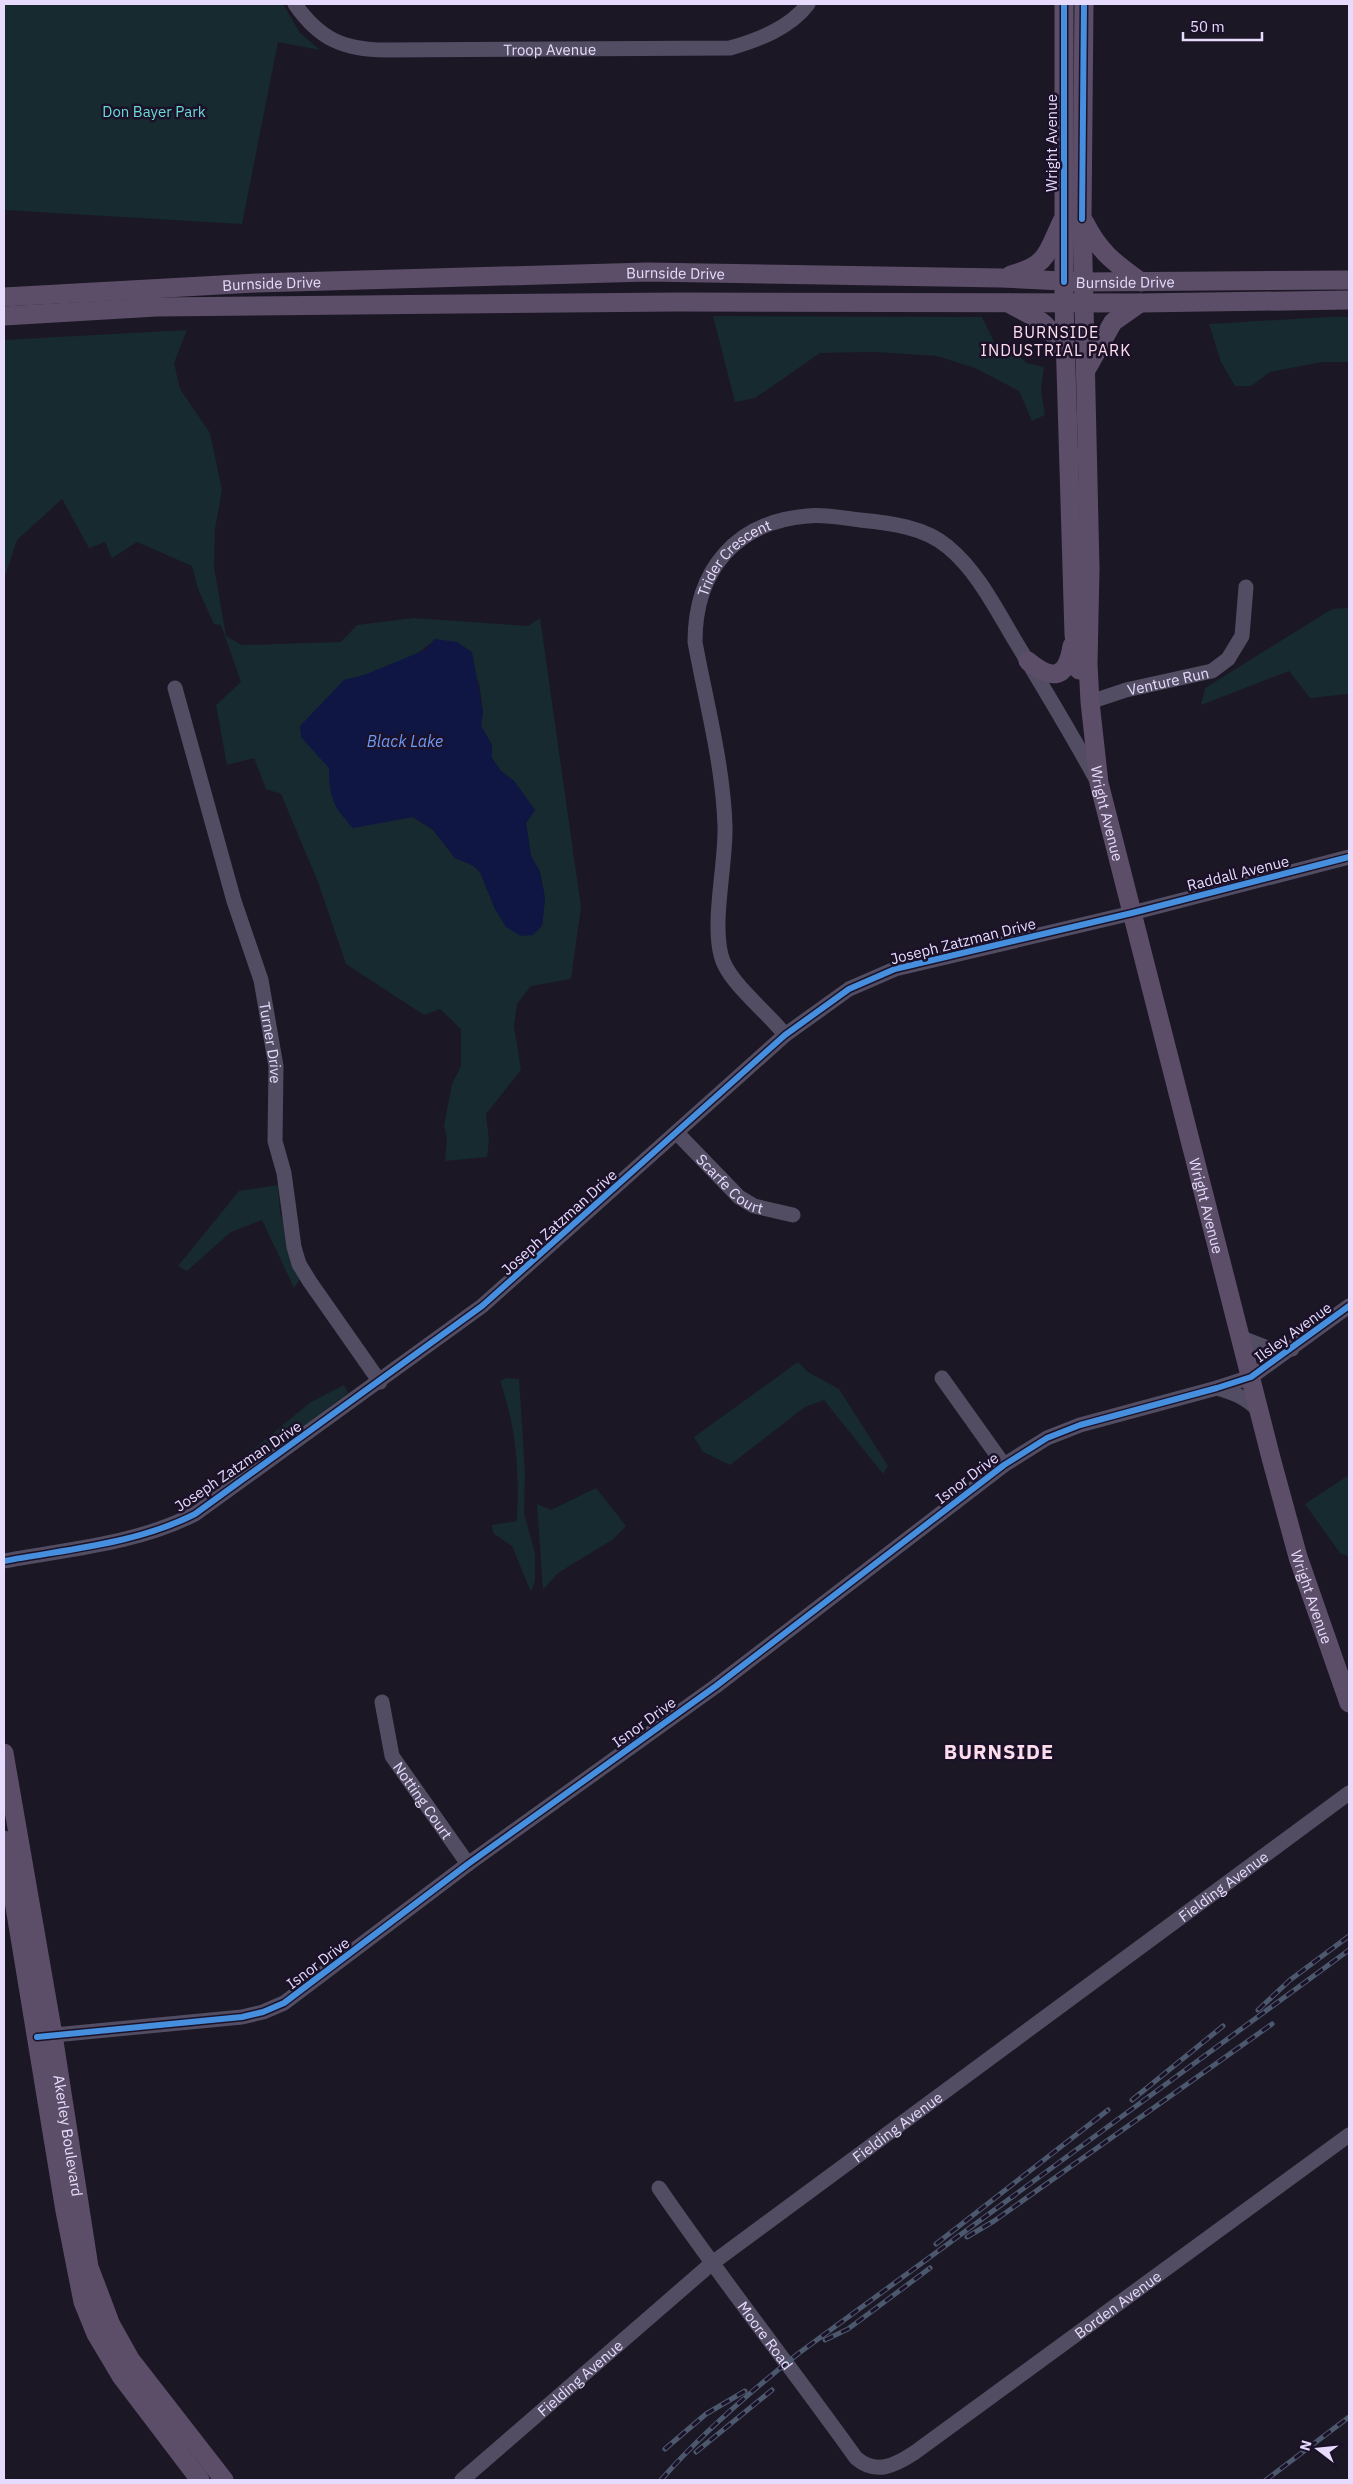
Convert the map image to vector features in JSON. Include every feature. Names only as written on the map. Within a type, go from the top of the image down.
[{"type":"main road","name":"Wright Avenue","points":[[1064,4],[1073,218],[1083,282],[1084,302],[1090,569],[1090,702],[1098,783],[1298,1557],[1349,1704]]},
{"type":"main road","name":"Wright Avenue","points":[[1084,4],[1073,218],[1064,282],[1064,302],[1074,635],[1081,690],[1090,702]]},
{"type":"main road","points":[[1001,278],[1030,270],[1040,264],[1073,218],[1107,257],[1141,282]]},
{"type":"main road","name":"Burnside Drive","points":[[4,297],[257,283],[648,272],[1001,278],[1064,282],[1349,280]]},
{"type":"main road","name":"Burnside Drive","points":[[4,316],[156,307],[667,302],[1084,302],[1140,304],[1349,300]]},
{"type":"main road","points":[[1007,303],[1046,324],[1058,340],[1066,357]]},
{"type":"main road","points":[[1086,371],[1113,322],[1140,304]]},
{"type":"main road","points":[[1071,548],[1080,564],[1090,569]]},
{"type":"main road","points":[[1028,661],[1042,673],[1053,675],[1062,672],[1069,664],[1074,635]]},
{"type":"main road","name":"Akerley Boulevard","points":[[4,1753],[45,2036],[65,2211],[84,2302],[96,2334],[112,2362],[200,2480]]},
{"type":"main road","name":"Akerley Boulevard","points":[[4,1840],[45,2036],[89,2266],[111,2325],[130,2359],[224,2480]]},
{"type":"street","name":"Troop Avenue","points":[[295,4],[318,31],[336,43],[376,50],[730,48],[753,42],[770,34],[794,18],[808,4]]},
{"type":"street","name":"Trider Crescent","points":[[785,1035],[773,1018],[728,971],[721,956],[718,926],[725,828],[723,798],[695,642],[696,614],[707,577],[719,560],[743,536],[770,523],[788,518],[809,516],[832,517],[875,521],[917,530],[947,546],[967,567],[981,586],[1028,661],[1098,783]]},
{"type":"street","name":"Venture Run","points":[[1090,702],[1126,690],[1212,671],[1228,659],[1242,636],[1246,606],[1246,586]]},
{"type":"street","name":"Turner Drive","points":[[175,688],[234,901],[261,980],[276,1066],[275,1141],[284,1172],[294,1248],[299,1264],[310,1282],[380,1382]]},
{"type":"street","name":"Raddall Avenue","points":[[1132,913],[1349,857]]},
{"type":"street","name":"Joseph Zatzman Drive","points":[[4,1561],[140,1536],[169,1527],[195,1514],[380,1382],[482,1306],[785,1035],[849,989],[895,969],[1132,913]]},
{"type":"street","name":"Scarfe Court","points":[[677,1133],[739,1197],[754,1206],[794,1215]]},
{"type":"street","name":"Ilsley Avenue","points":[[1251,1377],[1349,1306]]},
{"type":"street","points":[[1242,1338],[1275,1351],[1293,1348]]},
{"type":"street","name":"Isnor Drive","points":[[45,2036],[242,2017],[284,2004],[468,1864],[716,1686],[1004,1465],[1047,1438],[1080,1425],[1251,1377]]},
{"type":"street","points":[[942,1378],[1004,1465]]},
{"type":"street","points":[[1217,1388],[1234,1393],[1249,1401],[1260,1412]]},
{"type":"street","name":"Notting Court","points":[[382,1702],[392,1756],[468,1864]]},
{"type":"street","name":"Fielding Avenue","points":[[462,2480],[711,2264],[1349,1793]]},
{"type":"street","name":"Borden Avenue","points":[[884,2468],[899,2463],[914,2453],[1349,2135]]},
{"type":"street","name":"Moore Road","points":[[659,2188],[711,2264],[788,2362],[856,2458],[864,2465],[884,2468]]},
{"type":"green space","name":"Don Bayer Park","points":[[4,4],[283,4],[300,33],[320,50],[278,42],[242,224],[4,210]]},
{"type":"green space","points":[[713,316],[982,317],[996,346],[1011,349],[1027,363],[1044,367],[1041,390],[1045,415],[1032,421],[1019,391],[975,368],[937,356],[875,352],[820,353],[755,398],[735,402]]},
{"type":"green space","points":[[1349,317],[1349,362],[1322,362],[1270,372],[1251,386],[1235,386],[1221,362],[1209,324]]},
{"type":"green space","points":[[187,330],[174,363],[180,389],[210,433],[222,490],[215,529],[214,567],[226,636],[242,645],[341,642],[357,625],[414,618],[528,626],[540,618],[581,907],[571,979],[531,986],[517,1004],[514,1026],[521,1070],[486,1114],[489,1140],[487,1157],[445,1161],[447,1139],[444,1126],[452,1084],[461,1066],[461,1029],[440,1009],[424,1015],[346,964],[318,882],[281,794],[266,789],[254,758],[227,765],[216,705],[241,682],[221,625],[214,624],[198,589],[192,566],[137,542],[112,558],[105,542],[89,548],[62,499],[17,540],[4,579],[4,340]],"holes":[[[435,639],[479,682],[483,712],[481,726],[492,745],[492,758],[501,771],[514,781],[535,810],[526,823],[531,856],[540,872],[545,898],[542,926],[495,909],[480,872],[473,865],[455,858],[433,830],[413,817],[374,823],[329,781],[344,680],[392,666],[416,654]]]},
{"type":"green space","points":[[1349,608],[1349,694],[1310,698],[1289,671],[1201,705],[1205,688],[1332,609]]},
{"type":"green space","points":[[278,1185],[280,1212],[300,1279],[294,1288],[262,1220],[231,1232],[187,1271],[178,1266],[239,1191]]},
{"type":"green space","points":[[798,1362],[808,1372],[839,1389],[888,1466],[883,1474],[824,1400],[805,1407],[730,1465],[703,1452],[694,1437]]},
{"type":"green space","points":[[506,1378],[519,1379],[525,1473],[524,1513],[535,1553],[535,1580],[531,1592],[512,1546],[493,1533],[492,1525],[517,1521],[518,1484],[516,1450],[506,1399],[500,1381]]},
{"type":"green space","points":[[344,1385],[348,1393],[228,1483],[222,1475],[311,1402]]},
{"type":"green space","points":[[1349,1475],[1349,1557],[1340,1553],[1305,1504]]},
{"type":"green space","points":[[596,1488],[626,1526],[612,1540],[558,1573],[543,1590],[537,1504],[551,1510]]},
{"type":"water","name":"Black Lake","points":[[435,639],[457,642],[472,652],[483,712],[481,726],[492,745],[492,758],[501,771],[514,781],[535,810],[526,823],[531,856],[540,872],[545,898],[542,926],[533,935],[521,936],[506,927],[495,909],[480,872],[472,865],[455,858],[433,830],[413,817],[353,828],[333,801],[329,768],[301,737],[300,726],[344,680],[364,675],[425,650]]},
{"type":"railway","points":[[1258,2010],[1290,1980],[1349,1936]]},
{"type":"railway","points":[[661,2480],[727,2414],[799,2353],[1349,1950]]},
{"type":"railway","points":[[967,2237],[994,2221],[1272,2024]]},
{"type":"railway","points":[[1132,2100],[1223,2026]]},
{"type":"railway","points":[[936,2244],[1108,2110]]},
{"type":"railway","points":[[825,2340],[848,2329],[930,2268]]},
{"type":"railway","points":[[696,2452],[772,2390]]},
{"type":"railway","points":[[665,2449],[706,2414],[745,2391]]},
{"type":"railway","points":[[1266,2480],[1349,2417]]},
{"type":"cycle path","points":[[1064,4],[1064,282]]},
{"type":"cycle path","points":[[1082,219],[1084,4]]},
{"type":"cycle path","points":[[4,1561],[126,1539],[172,1524],[195,1514],[482,1306],[785,1035],[849,989],[895,969],[1132,913],[1349,857]]},
{"type":"cycle path","points":[[37,2037],[242,2017],[263,2012],[284,2003],[468,1864],[716,1686],[1004,1465],[1047,1438],[1080,1425],[1251,1377],[1349,1306]]},
{"type":"district","name":"BURNSIDE INDUSTRIAL PARK","points":[[1056,341]]},
{"type":"district","name":"BURNSIDE","points":[[999,1751]]}]
